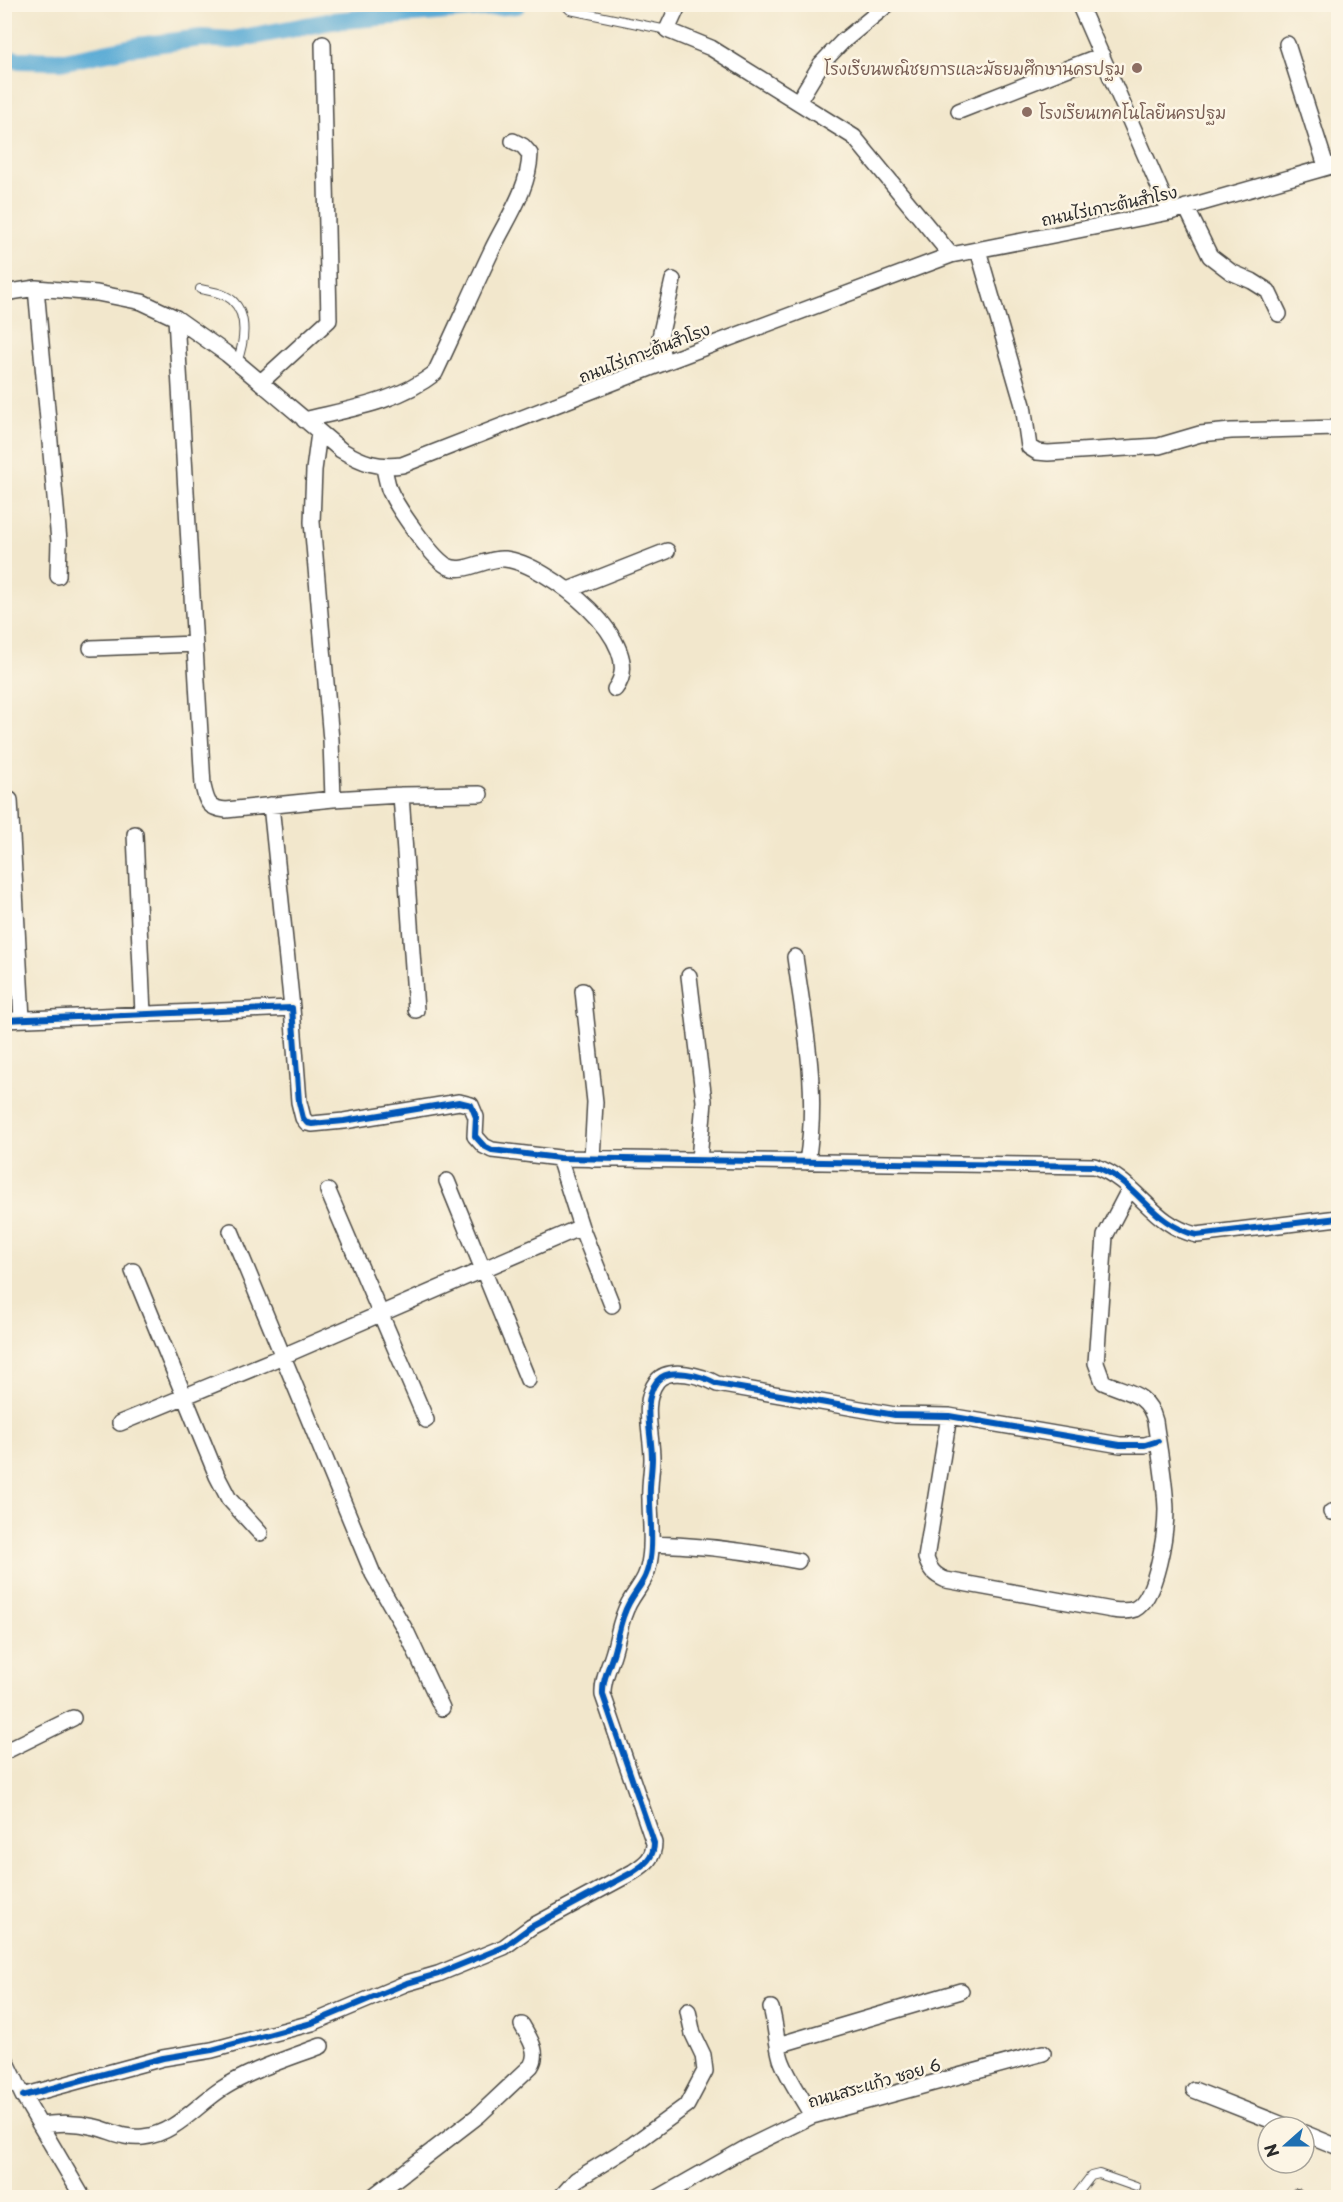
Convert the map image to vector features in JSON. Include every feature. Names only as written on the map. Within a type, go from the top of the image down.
[{"type":"street","points":[[679,4],[667,30],[711,48],[854,137],[951,255]]},
{"type":"street","points":[[798,102],[821,64],[842,42],[888,4]]},
{"type":"street","points":[[1079,4],[1170,212]]},
{"type":"street","points":[[261,382],[329,320],[323,44]]},
{"type":"street","points":[[1287,44],[1332,165]]},
{"type":"street","points":[[959,111],[1102,55]]},
{"type":"street","points":[[304,420],[390,398],[435,373],[493,248],[520,196],[528,173],[530,154],[524,146],[513,141]]},
{"type":"street","name":"ถนนไร่เกาะต้นสำโรง","points":[[4,293],[36,288],[97,293],[142,302],[176,318],[237,362],[341,450],[360,461],[384,467],[402,465],[663,363],[951,255],[1170,212],[1332,165]]},
{"type":"street","points":[[1186,207],[1210,256],[1231,272],[1268,291],[1279,314]]},
{"type":"street","points":[[978,250],[1023,405],[1029,447],[1036,452],[1159,446],[1200,434],[1231,431],[1338,428]]},
{"type":"street","points":[[663,363],[660,337],[673,280]]},
{"type":"street","points":[[36,288],[59,541],[58,576]]},
{"type":"street","points":[[176,318],[203,786],[207,802],[215,809],[226,810],[333,799],[480,794]]},
{"type":"street","points":[[319,432],[314,470],[312,522],[331,740],[333,799]]},
{"type":"street","points":[[384,467],[389,489],[405,516],[430,550],[448,566],[457,569],[491,559],[506,558],[526,566],[580,599],[609,633],[622,659],[624,672],[615,689]]},
{"type":"street","points":[[568,590],[667,551]]},
{"type":"street","points":[[91,648],[195,644]]},
{"type":"street","points":[[401,795],[416,1010]]},
{"type":"street","points":[[10,800],[22,1019]]},
{"type":"street","points":[[271,805],[292,1008],[299,1102],[303,1118],[307,1123],[344,1122],[459,1102],[471,1105],[476,1117],[475,1136],[484,1146],[505,1153],[592,1159],[1094,1166],[1120,1178],[1167,1224],[1183,1232],[1197,1235],[1338,1218]]},
{"type":"street","points":[[135,834],[143,1014]]},
{"type":"street","points":[[795,957],[813,1084],[812,1132],[807,1162]]},
{"type":"street","points":[[689,976],[704,1101],[699,1160]]},
{"type":"street","points":[[583,991],[595,1102],[592,1159]]},
{"type":"street","points":[[4,1020],[292,1008]]},
{"type":"street","points":[[559,1158],[581,1227],[612,1305]]},
{"type":"street","points":[[447,1181],[528,1380]]},
{"type":"street","points":[[949,1416],[926,1558],[929,1569],[936,1576],[946,1581],[1112,1610],[1124,1611],[1137,1608],[1145,1601],[1160,1556],[1166,1510],[1155,1421],[1149,1405],[1134,1394],[1104,1382],[1096,1363],[1105,1236],[1130,1188]]},
{"type":"street","points":[[328,1191],[426,1420]]},
{"type":"street","points":[[120,1423],[283,1356],[581,1227]]},
{"type":"street","points":[[231,1231],[373,1574],[407,1633],[442,1708]]},
{"type":"street","points":[[133,1271],[217,1476],[229,1500],[260,1533]]},
{"type":"street","points":[[23,2096],[163,2058],[212,2050],[312,2023],[407,1983],[438,1974],[504,1947],[531,1927],[633,1872],[647,1862],[654,1852],[654,1843],[603,1695],[603,1682],[620,1624],[630,1602],[646,1580],[651,1557],[652,1457],[648,1423],[653,1388],[659,1379],[667,1375],[686,1374],[706,1378],[717,1384],[895,1415],[949,1416],[1120,1445],[1145,1445],[1158,1441]]},
{"type":"street","points":[[651,1544],[737,1549],[798,1561]]},
{"type":"street","points":[[4,1752],[73,1718]]},
{"type":"street","points":[[778,2045],[961,1991]]},
{"type":"street","points":[[771,2008],[778,2045],[789,2077],[812,2116]]},
{"type":"street","points":[[560,2198],[576,2180],[631,2146],[687,2105],[705,2071],[703,2055],[693,2034],[688,2011]]},
{"type":"street","points":[[371,2198],[479,2115],[531,2066],[534,2061],[534,2046],[522,2025]]},
{"type":"street","points":[[40,2126],[68,2122],[96,2127],[123,2137],[145,2137],[166,2130],[193,2113],[220,2090],[254,2072],[321,2046]]},
{"type":"street","name":"ถนนสระแก้ว ซอย 6","points":[[658,2198],[746,2148],[812,2116],[1043,2054]]},
{"type":"street","points":[[4,2056],[23,2096],[83,2198]]},
{"type":"street","points":[[1194,2090],[1258,2115]]},
{"type":"street","points":[[1316,2138],[1338,2147]]},
{"type":"lane","points":[[564,4],[570,10],[667,30]]},
{"type":"lane","points":[[200,289],[214,291],[231,299],[241,315],[244,341],[237,362]]},
{"type":"lane","points":[[1074,2198],[1091,2176],[1099,2174],[1136,2187]]},
{"type":"waterway","points":[[4,58],[65,61],[138,46],[201,38],[232,40],[332,21],[517,5]]},
{"type":"cycle path","points":[[4,1020],[292,1008],[299,1102],[303,1118],[307,1123],[312,1124],[459,1102],[471,1105],[476,1117],[475,1136],[484,1146],[492,1150],[559,1158],[1094,1166],[1122,1182],[1168,1222],[1181,1230],[1197,1235],[1338,1218]]},
{"type":"cycle path","points":[[23,2096],[163,2058],[212,2050],[312,2023],[407,1983],[438,1974],[504,1947],[531,1927],[633,1872],[648,1860],[654,1843],[603,1695],[603,1689],[624,1615],[645,1578],[649,1566],[652,1458],[648,1408],[652,1389],[662,1376],[686,1374],[717,1384],[895,1415],[949,1416],[1120,1445],[1145,1445],[1158,1441]]},
{"type":"place","name":"โรงเรียนพณิชยการและมัธยมศึกษานครปฐม","points":[[1137,68]]},
{"type":"place","name":"โรงเรียนเทคโนโลยีนครปฐม","points":[[1027,112]]}]
